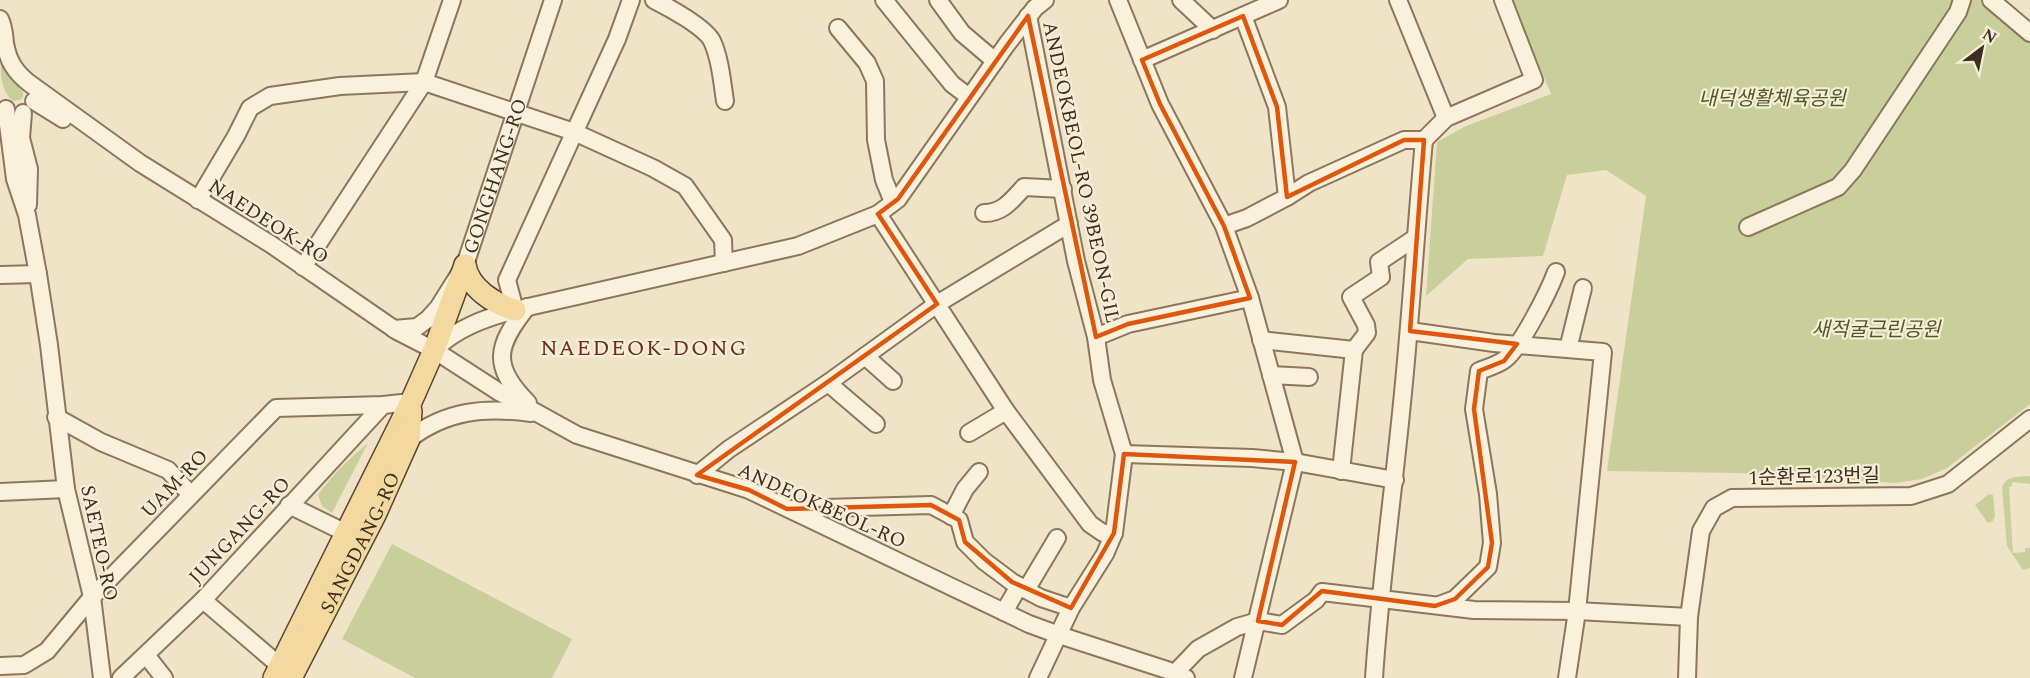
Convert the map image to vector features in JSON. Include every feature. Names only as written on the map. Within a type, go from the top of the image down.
[{"type":"main road","points":[[465,265],[466,273],[476,287],[500,304],[521,309]]},
{"type":"main road","name":"GONGHANG-RO","points":[[434,350],[465,265]]},
{"type":"main road","name":"SANGDANG-RO","points":[[282,674],[346,532],[411,402],[434,350]]},
{"type":"main road","name":"SANGDANG-RO","points":[[282,674],[375,515],[409,439],[411,402]]},
{"type":"street","points":[[303,267],[424,82],[452,0]]},
{"type":"street","name":"GONGHANG-RO","points":[[465,265],[553,0]]},
{"type":"street","points":[[521,309],[507,280],[617,39],[631,0]]},
{"type":"street","points":[[654,0],[682,6],[711,39],[725,101]]},
{"type":"street","points":[[884,0],[952,84],[969,97]]},
{"type":"street","points":[[938,0],[962,33],[995,61]]},
{"type":"street","points":[[1118,0],[1160,104],[1224,226],[1250,298],[1295,462],[1243,678]]},
{"type":"street","points":[[1181,0],[1213,30]]},
{"type":"street","points":[[1142,60],[1279,0]]},
{"type":"street","points":[[1398,0],[1446,118]]},
{"type":"street","points":[[1374,678],[1379,600],[1395,480],[1410,331],[1415,238],[1424,140],[1446,118],[1534,80],[1503,0]]},
{"type":"street","points":[[1748,227],[1838,187],[1853,170],[1931,54],[1958,12],[1962,0]]},
{"type":"street","points":[[1991,0],[2030,33]]},
{"type":"street","points":[[434,350],[444,341],[474,324],[521,309],[798,246],[878,214],[893,202],[914,177],[1035,6]]},
{"type":"street","name":"ANDEOKBEOL-RO 39BEON-GIL","points":[[1035,6],[1069,224],[1096,337],[1102,380],[1124,454],[1114,533],[1106,554],[1071,608],[1038,678]]},
{"type":"street","points":[[1243,16],[1277,106],[1287,197]]},
{"type":"street","points":[[0,19],[4,30],[2,45],[30,100],[21,138],[29,169],[27,215]]},
{"type":"street","points":[[838,28],[867,63],[875,81],[876,140],[884,180],[893,202]]},
{"type":"street","points":[[198,200],[250,108],[270,96],[340,86],[424,82],[574,132],[653,168],[685,186],[723,240],[724,263]]},
{"type":"street","points":[[3,106],[16,114],[30,100]]},
{"type":"street","name":"NAEDEOK-RO","points":[[30,100],[75,115],[83,124],[303,267],[393,329],[434,350]]},
{"type":"street","points":[[3,106],[8,179],[27,215]]},
{"type":"street","points":[[1224,226],[1247,218],[1309,183],[1404,140],[1424,140]]},
{"type":"street","points":[[984,213],[992,213],[1006,207],[1024,188],[1063,189]]},
{"type":"street","points":[[878,214],[1006,411],[1090,524],[1103,533],[1114,533]]},
{"type":"street","name":"SAETEO-RO","points":[[27,215],[49,345],[66,489],[92,597],[102,678]]},
{"type":"street","points":[[697,475],[729,449],[828,383],[937,304],[1069,224]]},
{"type":"street","points":[[1341,471],[1354,350],[1367,333],[1366,325],[1351,297],[1381,277],[1379,262],[1415,238]]},
{"type":"street","points":[[393,329],[417,327],[428,319],[438,308],[465,265]]},
{"type":"street","points":[[1435,606],[1455,599],[1488,567],[1492,543],[1488,494],[1474,409],[1479,371],[1504,361],[1514,351],[1548,294],[1556,272]]},
{"type":"street","points":[[0,275],[38,274]]},
{"type":"street","points":[[1568,349],[1583,288]]},
{"type":"street","name":"ANDEOKBEOL-RO 39BEON-GIL","points":[[1096,337],[1128,324],[1250,298]]},
{"type":"street","points":[[521,309],[505,338],[502,362],[506,378],[539,414]]},
{"type":"street","points":[[1410,331],[1603,352],[1577,611],[1567,678]]},
{"type":"street","points":[[1261,340],[1354,350]]},
{"type":"street","name":"ANDEOKBEOL-RO","points":[[434,350],[499,392],[577,435],[750,490],[1004,612],[1059,635],[1173,675]]},
{"type":"street","points":[[865,356],[893,381]]},
{"type":"street","points":[[1271,375],[1309,377]]},
{"type":"street","points":[[828,383],[876,424]]},
{"type":"street","name":"UAM-RO","points":[[0,666],[24,665],[47,651],[92,597],[276,408],[411,402]]},
{"type":"street","name":"JUNGANG-RO","points":[[121,678],[203,600],[383,405]]},
{"type":"street","points":[[409,439],[444,419],[471,411],[493,409],[539,414]]},
{"type":"street","points":[[969,433],[1006,411]]},
{"type":"street","points":[[56,417],[101,442],[168,470],[191,495]]},
{"type":"street","name":"1순환로123번길","points":[[1687,678],[1689,617],[1701,531],[1714,508],[1732,498],[1911,496],[1948,484],[2030,419]]},
{"type":"street","points":[[1124,454],[1233,457],[1295,462],[1395,480]]},
{"type":"street","points":[[951,516],[965,489],[979,472]]},
{"type":"street","points":[[0,492],[66,489]]},
{"type":"street","points":[[289,505],[346,532]]},
{"type":"street","points":[[787,509],[931,506],[959,520],[964,542],[984,561],[1041,598],[1071,608]]},
{"type":"street","points":[[1004,612],[1057,538]]},
{"type":"street","points":[[1173,675],[1195,652],[1237,627],[1258,621],[1282,625],[1316,600],[1322,592],[1474,610],[1577,611],[1689,617]]},
{"type":"street","points":[[203,600],[282,674]]},
{"type":"street","points":[[146,655],[164,678]]},
{"type":"highlighted area","points":[[1028,16],[1096,337],[1128,324],[1250,298],[1224,226],[1160,104],[1142,60],[1243,16],[1277,107],[1287,197],[1404,140],[1424,140],[1410,331],[1517,344],[1504,361],[1479,371],[1474,409],[1492,543],[1488,567],[1455,599],[1435,606],[1322,591],[1282,625],[1258,621],[1295,462],[1124,454],[1114,533],[1071,608],[1012,582],[965,542],[959,520],[931,505],[787,509],[749,490],[697,475],[937,304],[878,214],[898,199]]},
{"type":"green space","name":"새적굴근린공원","points":[[1511,0],[1980,0],[2030,43],[2030,404],[1947,468],[1922,479],[1895,483],[1737,473],[1607,471],[1646,196],[1606,170],[1567,175],[1543,256],[1468,259],[1426,296],[1437,142],[1466,126],[1551,94]]},
{"type":"green space","points":[[1,58],[9,76],[23,92],[20,100],[13,101],[6,92],[1,75]]},
{"type":"green space","points":[[368,443],[332,513],[322,506],[318,495],[341,468]]},
{"type":"green space","points":[[2030,476],[2030,484],[2012,482],[2012,486],[2009,487],[2013,553],[2025,552],[2025,548],[2030,548],[2030,568],[2023,570],[2007,546],[2002,487],[2007,480]]},
{"type":"green space","points":[[1989,494],[1993,495],[1995,516],[1993,521],[1988,523],[1975,505]]},
{"type":"green space","points":[[392,544],[572,639],[552,678],[415,678],[342,639]]},
{"type":"district","name":"NAEDEOK-DONG","points":[[644,347]]},
{"type":"park label","name":"내덕생활체육공원","points":[[1772,98]]}]
